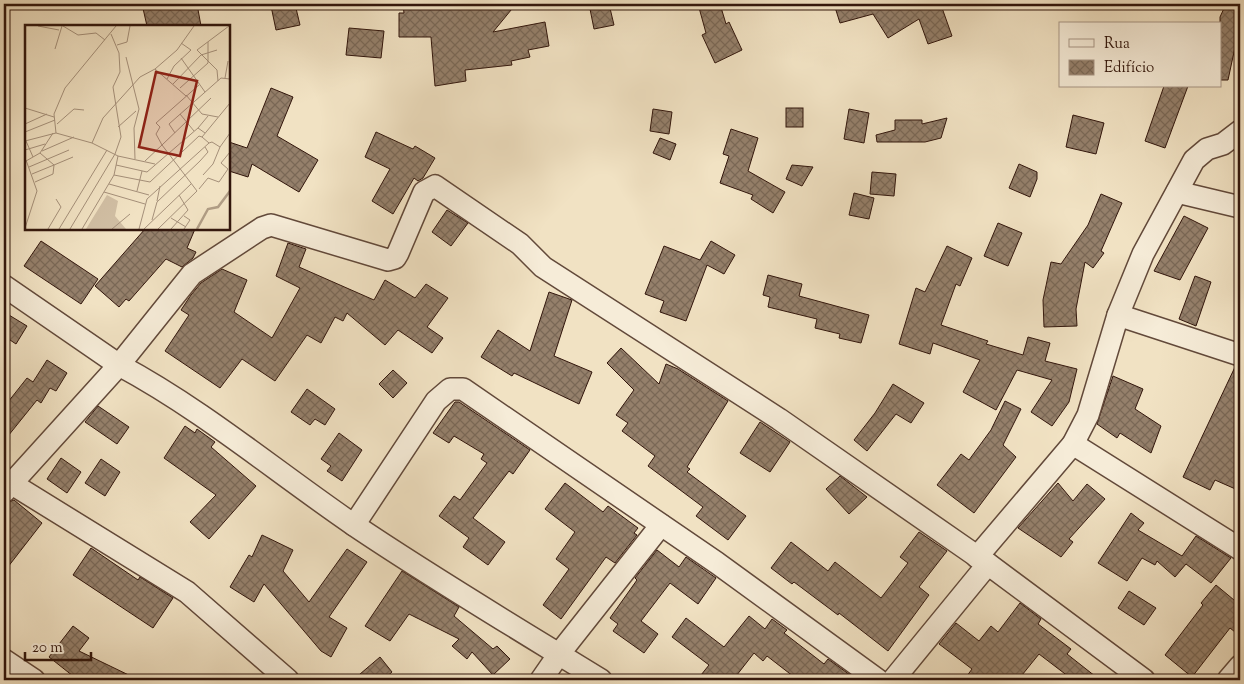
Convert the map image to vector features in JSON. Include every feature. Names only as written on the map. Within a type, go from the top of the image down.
[{"type":"street","points":[[893,680],[982,560],[1073,444],[1088,416],[1118,316],[1144,254],[1194,160],[1207,149],[1223,144],[1240,130]]},
{"type":"street","points":[[288,680],[187,592],[6,485],[61,431],[192,274],[262,228],[271,225],[388,260],[394,258],[398,253],[424,192],[436,186],[520,244],[543,267],[780,419],[982,560],[1144,680]]},
{"type":"street","points":[[1177,192],[1240,206]]},
{"type":"street","points":[[4,286],[118,365],[158,386],[214,423],[354,525],[601,680]]},
{"type":"street","points":[[1118,316],[1240,355]]},
{"type":"street","points":[[354,525],[436,401],[450,389],[463,389],[661,526],[878,680]]},
{"type":"street","points":[[1073,444],[1240,549]]},
{"type":"street","points":[[541,680],[559,654],[661,526]]},
{"type":"street","points":[[4,660],[34,680]]},
{"type":"street","points":[[1228,680],[1240,666]]},
{"type":"building","points":[[142,4],[197,4],[201,25],[147,25]]},
{"type":"building","points":[[295,4],[300,25],[276,30],[271,6]]},
{"type":"building","points":[[403,4],[516,4],[493,32],[545,22],[549,46],[528,50],[530,57],[511,61],[512,65],[465,70],[466,81],[435,86],[431,37],[399,37],[399,13],[404,13]]},
{"type":"building","points":[[589,4],[609,4],[614,25],[594,29]]},
{"type":"building","points":[[698,4],[720,4],[726,24],[729,22],[742,50],[715,63],[702,35],[706,33]]},
{"type":"building","points":[[834,4],[944,4],[941,5],[952,36],[928,44],[919,19],[888,38],[873,14],[840,23]]},
{"type":"building","points":[[1226,4],[1240,4],[1240,24],[1228,80],[1222,80],[1222,22],[1220,22],[1220,17]]},
{"type":"building","points":[[349,28],[384,31],[381,58],[346,55]]},
{"type":"building","points":[[271,88],[293,97],[277,136],[318,160],[299,192],[252,164],[248,177],[230,171],[230,142],[247,148]]},
{"type":"building","points":[[1163,88],[1187,88],[1165,148],[1145,141]]},
{"type":"building","points":[[786,108],[803,108],[803,127],[786,127]]},
{"type":"building","points":[[653,109],[672,112],[669,134],[650,131]]},
{"type":"building","points":[[849,109],[869,113],[864,143],[844,139]]},
{"type":"building","points":[[1073,115],[1104,123],[1096,154],[1066,147]]},
{"type":"building","points":[[947,118],[941,138],[925,142],[877,142],[876,135],[895,130],[895,120],[922,120],[922,124]]},
{"type":"building","points":[[731,129],[758,138],[748,171],[785,192],[773,213],[751,199],[753,195],[720,183],[729,156],[723,154]]},
{"type":"building","points":[[376,132],[413,149],[415,146],[435,158],[423,178],[418,181],[414,178],[393,214],[372,201],[390,169],[365,157]]},
{"type":"building","points":[[660,138],[676,144],[670,160],[653,153]]},
{"type":"building","points":[[1019,164],[1037,172],[1037,179],[1030,197],[1009,188]]},
{"type":"building","points":[[792,165],[813,167],[802,186],[786,179]]},
{"type":"building","points":[[872,172],[896,174],[894,196],[870,194]]},
{"type":"building","points":[[854,193],[874,198],[869,219],[849,215]]},
{"type":"building","points":[[1101,194],[1122,203],[1101,251],[1104,253],[1093,268],[1085,262],[1076,309],[1077,326],[1044,327],[1043,300],[1051,262],[1061,264],[1088,225]]},
{"type":"building","points":[[447,210],[468,223],[451,246],[432,232]]},
{"type":"building","points":[[1184,216],[1208,228],[1180,280],[1154,271]]},
{"type":"building","points":[[998,223],[1022,233],[1008,266],[984,256]]},
{"type":"building","points":[[144,230],[195,230],[187,248],[196,252],[193,258],[182,267],[166,259],[129,301],[126,299],[119,307],[95,286]]},
{"type":"building","points":[[41,241],[98,279],[81,304],[24,266]]},
{"type":"building","points":[[711,241],[735,255],[724,274],[707,265],[686,321],[660,312],[664,301],[645,294],[664,246],[700,260]]},
{"type":"building","points":[[288,243],[306,249],[299,267],[374,300],[385,280],[415,298],[426,284],[448,298],[427,327],[443,338],[432,353],[398,330],[385,345],[347,313],[343,321],[335,317],[321,343],[307,335],[275,381],[242,359],[220,388],[165,351],[189,315],[181,310],[191,295],[201,283],[222,269],[247,280],[234,312],[272,338],[300,288],[276,276]]},
{"type":"building","points":[[947,246],[972,258],[960,286],[956,284],[941,325],[988,341],[986,344],[1023,355],[1028,337],[1050,343],[1045,361],[1077,369],[1069,402],[1052,426],[1031,412],[1052,380],[1017,370],[996,410],[963,392],[980,360],[933,343],[930,354],[899,344],[916,288],[925,292]]},
{"type":"building","points":[[768,275],[802,284],[799,296],[869,315],[861,343],[839,338],[840,334],[815,328],[817,319],[768,307],[770,297],[763,295]]},
{"type":"building","points":[[1195,276],[1211,282],[1196,326],[1179,319]]},
{"type":"building","points":[[549,292],[572,300],[554,356],[592,372],[579,404],[514,373],[512,376],[481,357],[498,330],[530,351]]},
{"type":"building","points":[[4,312],[27,326],[16,344],[4,336]]},
{"type":"building","points":[[621,348],[659,384],[666,364],[678,369],[728,401],[687,467],[690,469],[687,472],[746,516],[728,540],[696,516],[703,507],[648,466],[655,456],[622,431],[628,423],[616,415],[634,390],[607,363]]},
{"type":"building","points":[[47,360],[67,373],[56,391],[50,388],[41,403],[37,400],[4,441],[4,407],[27,378],[33,382]]},
{"type":"building","points":[[1235,367],[1240,367],[1240,491],[1215,480],[1210,490],[1183,477]]},
{"type":"building","points":[[393,370],[407,383],[393,398],[379,384]]},
{"type":"building","points":[[1113,376],[1143,389],[1135,409],[1161,426],[1151,453],[1120,433],[1117,438],[1097,424]]},
{"type":"building","points":[[893,384],[924,403],[911,423],[896,414],[867,451],[854,440],[875,413]]},
{"type":"building","points":[[307,389],[335,409],[325,425],[315,419],[310,425],[291,412]]},
{"type":"building","points":[[1005,401],[1021,409],[1003,445],[1016,457],[974,513],[937,485],[961,454],[969,460],[991,430]]},
{"type":"building","points":[[455,402],[459,402],[530,450],[513,474],[509,471],[473,518],[505,542],[488,565],[463,547],[469,538],[439,516],[454,496],[460,500],[487,463],[481,459],[484,454],[454,436],[449,443],[433,433]]},
{"type":"building","points":[[98,406],[129,427],[117,444],[85,422]]},
{"type":"building","points":[[760,422],[790,442],[770,472],[740,453]]},
{"type":"building","points":[[185,426],[195,433],[197,429],[215,442],[211,447],[256,486],[209,539],[190,522],[216,495],[164,458]]},
{"type":"building","points":[[339,433],[362,450],[342,481],[327,471],[331,466],[321,459]]},
{"type":"building","points":[[61,458],[81,472],[67,493],[47,479]]},
{"type":"building","points":[[101,459],[120,472],[105,496],[85,483]]},
{"type":"building","points":[[840,476],[867,497],[849,514],[826,489]]},
{"type":"building","points":[[565,483],[603,512],[608,506],[638,528],[634,533],[637,535],[615,563],[606,557],[561,619],[543,605],[569,569],[556,559],[575,532],[545,509]]},
{"type":"building","points":[[1058,483],[1073,501],[1087,484],[1105,499],[1069,539],[1073,542],[1061,557],[1018,528]]},
{"type":"building","points":[[14,500],[42,523],[4,572],[4,504]]},
{"type":"building","points":[[1131,513],[1144,523],[1138,530],[1182,556],[1196,536],[1231,558],[1211,583],[1186,564],[1175,577],[1157,561],[1155,565],[1142,558],[1127,581],[1098,563]]},
{"type":"building","points":[[919,532],[947,551],[919,587],[929,595],[888,651],[839,613],[838,615],[794,582],[792,584],[771,568],[791,542],[828,571],[835,562],[881,598],[908,563],[900,557]]},
{"type":"building","points":[[262,535],[293,550],[283,571],[309,602],[347,549],[367,562],[329,617],[347,628],[331,657],[321,651],[264,584],[254,602],[230,587],[249,555],[252,557]]},
{"type":"building","points":[[91,548],[138,580],[140,577],[173,598],[153,628],[73,575]]},
{"type":"building","points":[[657,550],[679,567],[686,557],[716,578],[698,604],[670,583],[641,621],[658,634],[644,653],[613,631],[618,624],[610,618],[637,580],[635,578]]},
{"type":"building","points":[[402,571],[459,607],[454,616],[493,649],[497,646],[510,659],[493,675],[472,652],[467,659],[452,646],[459,639],[409,614],[390,641],[365,626]]},
{"type":"building","points":[[1216,585],[1240,605],[1240,636],[1230,628],[1192,677],[1165,655],[1203,605],[1201,603]]},
{"type":"building","points":[[1129,591],[1156,608],[1144,625],[1118,608]]},
{"type":"building","points":[[1020,603],[1041,619],[1038,624],[1071,649],[1067,654],[1100,680],[1073,680],[1039,654],[1018,680],[964,680],[972,669],[939,644],[956,623],[979,641],[991,626],[998,632]]},
{"type":"building","points":[[749,616],[765,629],[772,619],[787,630],[784,633],[824,664],[828,659],[857,680],[798,680],[767,656],[763,661],[754,653],[733,680],[697,680],[709,665],[672,637],[686,618],[724,647]]},
{"type":"building","points":[[73,626],[89,638],[79,651],[139,680],[78,680],[49,657]]},
{"type":"building","points":[[380,657],[392,672],[383,680],[353,680]]}]
